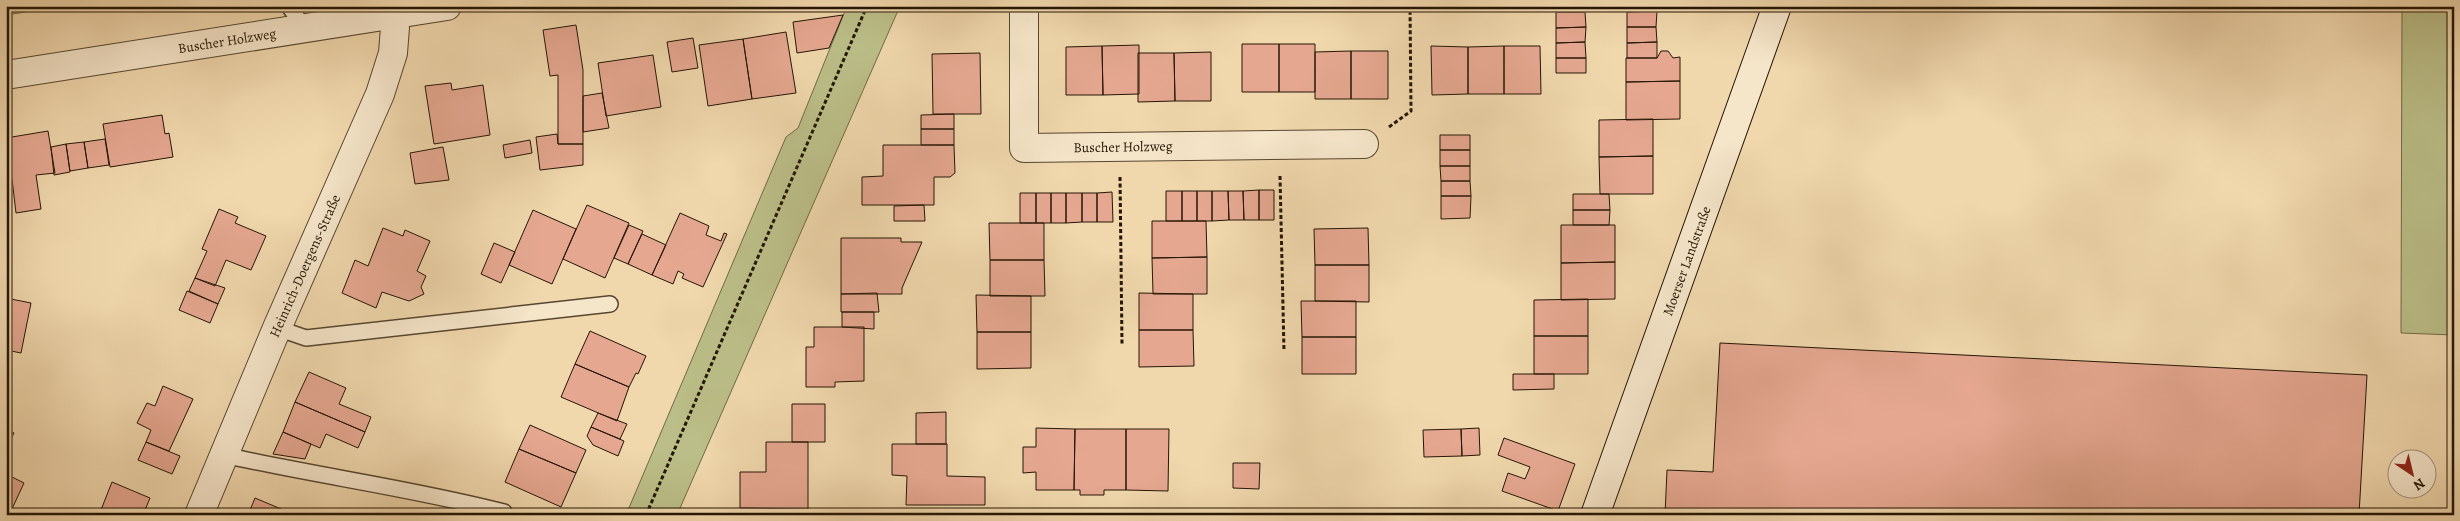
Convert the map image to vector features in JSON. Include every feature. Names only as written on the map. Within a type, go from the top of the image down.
[{"type":"street","name":"Buscher Holzweg","points":[[6,75],[447,6]]},
{"type":"street","name":"Buscher Holzweg","points":[[1024,6],[1024,148],[1364,144]]},
{"type":"street","name":"Moerser Landstraße","points":[[1595,515],[1778,6]]},
{"type":"street","name":"Heinrich-Doergens-Straße","points":[[199,515],[277,328],[380,94],[393,53],[396,14]]},
{"type":"lane","points":[[289,6],[305,29]]},
{"type":"lane","points":[[277,328],[306,338],[610,304]]},
{"type":"lane","points":[[224,455],[288,470],[443,496],[504,512]]},
{"type":"path","points":[[646,515],[867,6]]},
{"type":"path","points":[[1364,144],[1411,111],[1410,6]]},
{"type":"path","points":[[1280,145],[1284,351]]},
{"type":"path","points":[[1120,147],[1122,344]]},
{"type":"green space","points":[[6,6],[65,6],[6,15]]},
{"type":"green space","points":[[847,6],[900,6],[677,515],[626,515],[786,137],[798,128]]},
{"type":"green space","points":[[2402,6],[2454,6],[2454,335],[2401,333]]},
{"type":"building","points":[[1556,6],[1585,6],[1585,12],[1556,12]]},
{"type":"building","points":[[1627,6],[1657,6],[1657,11],[1627,12]]},
{"type":"building","points":[[1657,11],[1656,27],[1627,27],[1627,12]]},
{"type":"building","points":[[1556,12],[1585,12],[1586,27],[1556,28]]},
{"type":"building","points":[[843,15],[829,48],[797,53],[793,22]]},
{"type":"building","points":[[576,25],[583,70],[583,144],[558,144],[558,75],[550,76],[543,30]]},
{"type":"building","points":[[1586,27],[1585,42],[1556,43],[1556,28]]},
{"type":"building","points":[[1627,27],[1656,27],[1657,42],[1627,43]]},
{"type":"building","points":[[786,32],[796,93],[752,99],[743,39]]},
{"type":"building","points":[[693,38],[698,68],[672,72],[667,42]]},
{"type":"building","points":[[743,39],[752,99],[708,106],[699,45]]},
{"type":"building","points":[[1585,42],[1586,58],[1556,58],[1556,43]]},
{"type":"building","points":[[1657,42],[1657,58],[1627,58],[1627,43]]},
{"type":"building","points":[[1242,44],[1279,44],[1279,92],[1242,92]]},
{"type":"building","points":[[1279,44],[1315,44],[1315,92],[1279,92]]},
{"type":"building","points":[[1139,45],[1139,94],[1103,95],[1102,46]]},
{"type":"building","points":[[1102,46],[1103,95],[1066,95],[1066,47]]},
{"type":"building","points":[[1431,46],[1468,47],[1468,94],[1432,95]]},
{"type":"building","points":[[1504,46],[1504,94],[1468,94],[1468,47]]},
{"type":"building","points":[[1504,46],[1540,46],[1541,94],[1504,94]]},
{"type":"building","points":[[1351,51],[1388,51],[1388,99],[1351,99]]},
{"type":"building","points":[[1351,51],[1351,99],[1315,99],[1315,52]]},
{"type":"building","points":[[1661,51],[1668,51],[1673,58],[1680,57],[1680,81],[1626,82],[1626,58],[1657,58]]},
{"type":"building","points":[[1211,52],[1211,101],[1175,101],[1174,53]]},
{"type":"building","points":[[980,53],[981,114],[933,114],[932,54]]},
{"type":"building","points":[[1138,53],[1174,53],[1175,101],[1138,102]]},
{"type":"building","points":[[653,55],[661,107],[606,116],[598,63]]},
{"type":"building","points":[[1556,58],[1586,58],[1586,73],[1556,73]]},
{"type":"building","points":[[1680,81],[1680,119],[1626,120],[1626,82]]},
{"type":"building","points":[[451,83],[452,90],[483,85],[490,135],[434,144],[425,86]]},
{"type":"building","points":[[602,93],[609,128],[583,132],[583,96]]},
{"type":"building","points":[[954,114],[954,129],[921,129],[921,115]]},
{"type":"building","points":[[162,115],[165,134],[169,133],[173,157],[110,167],[103,124]]},
{"type":"building","points":[[1653,119],[1653,156],[1599,157],[1599,120]]},
{"type":"building","points":[[921,129],[954,129],[954,145],[921,145]]},
{"type":"building","points":[[48,131],[55,173],[36,175],[41,209],[16,213],[12,179],[6,180],[6,138]]},
{"type":"building","points":[[557,134],[558,144],[583,144],[583,165],[540,170],[536,137]]},
{"type":"building","points":[[1440,135],[1470,135],[1470,150],[1440,150]]},
{"type":"building","points":[[105,139],[109,165],[88,168],[84,142]]},
{"type":"building","points":[[530,140],[532,153],[505,158],[503,145]]},
{"type":"building","points":[[84,142],[88,168],[70,171],[66,144]]},
{"type":"building","points":[[66,144],[70,172],[54,175],[51,147]]},
{"type":"building","points":[[883,145],[954,145],[955,173],[950,177],[934,177],[934,205],[862,205],[862,177],[883,176]]},
{"type":"building","points":[[443,147],[449,180],[415,184],[410,153]]},
{"type":"building","points":[[1440,150],[1470,150],[1470,166],[1440,166]]},
{"type":"building","points":[[1653,156],[1653,194],[1600,194],[1599,157]]},
{"type":"building","points":[[1440,166],[1470,166],[1470,181],[1441,181]]},
{"type":"building","points":[[1441,181],[1470,181],[1471,196],[1441,196]]},
{"type":"building","points":[[1259,190],[1259,220],[1244,220],[1243,191]]},
{"type":"building","points":[[1259,190],[1274,190],[1274,220],[1259,220]]},
{"type":"building","points":[[1166,191],[1182,191],[1182,221],[1166,221]]},
{"type":"building","points":[[1182,191],[1197,191],[1197,221],[1182,221]]},
{"type":"building","points":[[1197,191],[1212,191],[1212,221],[1197,221]]},
{"type":"building","points":[[1212,191],[1228,191],[1229,220],[1212,221]]},
{"type":"building","points":[[1228,191],[1243,191],[1244,220],[1229,220]]},
{"type":"building","points":[[1112,192],[1113,222],[1097,222],[1097,193]]},
{"type":"building","points":[[1020,193],[1036,193],[1036,223],[1020,223]]},
{"type":"building","points":[[1036,193],[1051,193],[1051,223],[1036,223]]},
{"type":"building","points":[[1051,193],[1066,193],[1066,223],[1051,223]]},
{"type":"building","points":[[1066,193],[1082,193],[1082,222],[1066,223]]},
{"type":"building","points":[[1082,193],[1097,193],[1097,222],[1082,222]]},
{"type":"building","points":[[1573,194],[1609,194],[1610,210],[1573,210]]},
{"type":"building","points":[[1441,196],[1471,196],[1470,218],[1441,219]]},
{"type":"building","points":[[587,205],[629,223],[605,278],[563,259]]},
{"type":"building","points":[[924,205],[925,221],[894,221],[894,206]]},
{"type":"building","points":[[219,209],[238,217],[235,223],[266,236],[251,270],[226,260],[215,286],[195,278],[207,251],[202,249]]},
{"type":"building","points":[[533,210],[576,229],[552,284],[509,265]]},
{"type":"building","points":[[1573,210],[1610,210],[1609,225],[1573,225]]},
{"type":"building","points":[[680,213],[709,226],[706,235],[721,241],[724,233],[727,234],[703,287],[682,278],[684,274],[678,271],[673,284],[652,275]]},
{"type":"building","points":[[1152,221],[1206,221],[1207,257],[1152,258]]},
{"type":"building","points":[[989,223],[1044,223],[1044,260],[990,260]]},
{"type":"building","points":[[629,225],[643,231],[628,264],[614,258]]},
{"type":"building","points":[[1561,225],[1615,225],[1615,262],[1561,263]]},
{"type":"building","points":[[383,228],[403,236],[405,230],[430,241],[417,271],[426,276],[421,287],[424,294],[409,301],[382,292],[376,308],[342,293],[355,260],[368,266]]},
{"type":"building","points":[[1368,228],[1369,265],[1315,265],[1314,229]]},
{"type":"building","points":[[642,234],[666,245],[652,275],[628,264]]},
{"type":"building","points":[[841,238],[901,238],[901,242],[922,242],[902,288],[902,294],[841,294]]},
{"type":"building","points":[[494,243],[515,252],[501,283],[481,274]]},
{"type":"building","points":[[1207,257],[1207,294],[1153,294],[1152,258]]},
{"type":"building","points":[[990,260],[1044,260],[1045,296],[990,296]]},
{"type":"building","points":[[1615,262],[1615,299],[1561,300],[1561,263]]},
{"type":"building","points":[[1315,265],[1369,265],[1369,302],[1315,301]]},
{"type":"building","points":[[195,278],[225,288],[218,304],[189,291]]},
{"type":"building","points":[[187,291],[218,304],[210,323],[179,310]]},
{"type":"building","points":[[877,293],[879,312],[841,312],[841,294]]},
{"type":"building","points":[[1139,293],[1193,294],[1193,330],[1139,330]]},
{"type":"building","points":[[976,295],[1031,296],[1031,332],[977,332]]},
{"type":"building","points":[[6,298],[31,303],[21,353],[6,350]]},
{"type":"building","points":[[1588,299],[1588,336],[1534,336],[1534,300]]},
{"type":"building","points":[[1301,301],[1356,301],[1356,337],[1302,337]]},
{"type":"building","points":[[842,312],[874,312],[874,329],[842,327]]},
{"type":"building","points":[[814,327],[864,327],[864,381],[835,382],[835,387],[806,387],[806,347],[814,347]]},
{"type":"building","points":[[1139,330],[1193,330],[1194,366],[1139,367]]},
{"type":"building","points":[[590,331],[646,356],[638,374],[636,373],[629,387],[575,364]]},
{"type":"building","points":[[977,332],[1031,332],[1031,368],[977,369]]},
{"type":"building","points":[[1534,336],[1588,336],[1588,374],[1534,374]]},
{"type":"building","points":[[1302,337],[1356,337],[1356,374],[1302,374]]},
{"type":"building","points":[[1720,343],[2367,375],[2359,515],[1665,515],[1667,470],[1713,472]]},
{"type":"building","points":[[575,364],[629,387],[617,421],[561,397]]},
{"type":"building","points":[[309,372],[346,388],[339,404],[371,417],[365,432],[295,402]]},
{"type":"building","points":[[1513,374],[1554,374],[1554,389],[1513,390]]},
{"type":"building","points":[[163,386],[193,399],[169,451],[146,442],[151,430],[137,423],[147,403],[155,406]]},
{"type":"building","points":[[295,402],[365,432],[358,448],[326,434],[320,448],[283,432]]},
{"type":"building","points":[[792,404],[825,404],[825,442],[792,442]]},
{"type":"building","points":[[946,412],[946,444],[916,444],[916,413]]},
{"type":"building","points":[[598,413],[627,424],[620,439],[591,427]]},
{"type":"building","points":[[530,425],[586,450],[576,473],[519,449]]},
{"type":"building","points":[[591,427],[624,441],[618,456],[593,445],[587,436]]},
{"type":"building","points":[[1036,428],[1075,429],[1074,490],[1036,490],[1036,472],[1023,473],[1023,447],[1036,447]]},
{"type":"building","points":[[1479,428],[1480,455],[1462,456],[1461,429]]},
{"type":"building","points":[[6,429],[14,433],[6,448]]},
{"type":"building","points":[[1075,429],[1126,429],[1126,490],[1104,490],[1104,495],[1080,495],[1080,490],[1074,490]]},
{"type":"building","points":[[1126,429],[1169,429],[1168,491],[1126,490]]},
{"type":"building","points":[[1461,429],[1462,456],[1424,457],[1423,430]]},
{"type":"building","points":[[283,432],[311,444],[305,459],[273,454]]},
{"type":"building","points":[[1504,438],[1575,464],[1558,511],[1502,491],[1508,473],[1525,479],[1530,467],[1498,455]]},
{"type":"building","points":[[146,442],[180,456],[172,474],[138,460]]},
{"type":"building","points":[[766,442],[808,442],[808,509],[740,508],[740,472],[766,472]]},
{"type":"building","points":[[892,444],[947,444],[947,476],[985,477],[985,505],[906,505],[907,476],[892,475]]},
{"type":"building","points":[[519,449],[576,473],[561,507],[505,482]]},
{"type":"building","points":[[1233,463],[1260,463],[1259,489],[1233,488]]},
{"type":"building","points":[[6,474],[24,483],[11,511],[6,508]]},
{"type":"building","points":[[112,482],[150,498],[143,515],[99,515]]},
{"type":"building","points":[[255,498],[293,514],[293,515],[248,515]]}]
